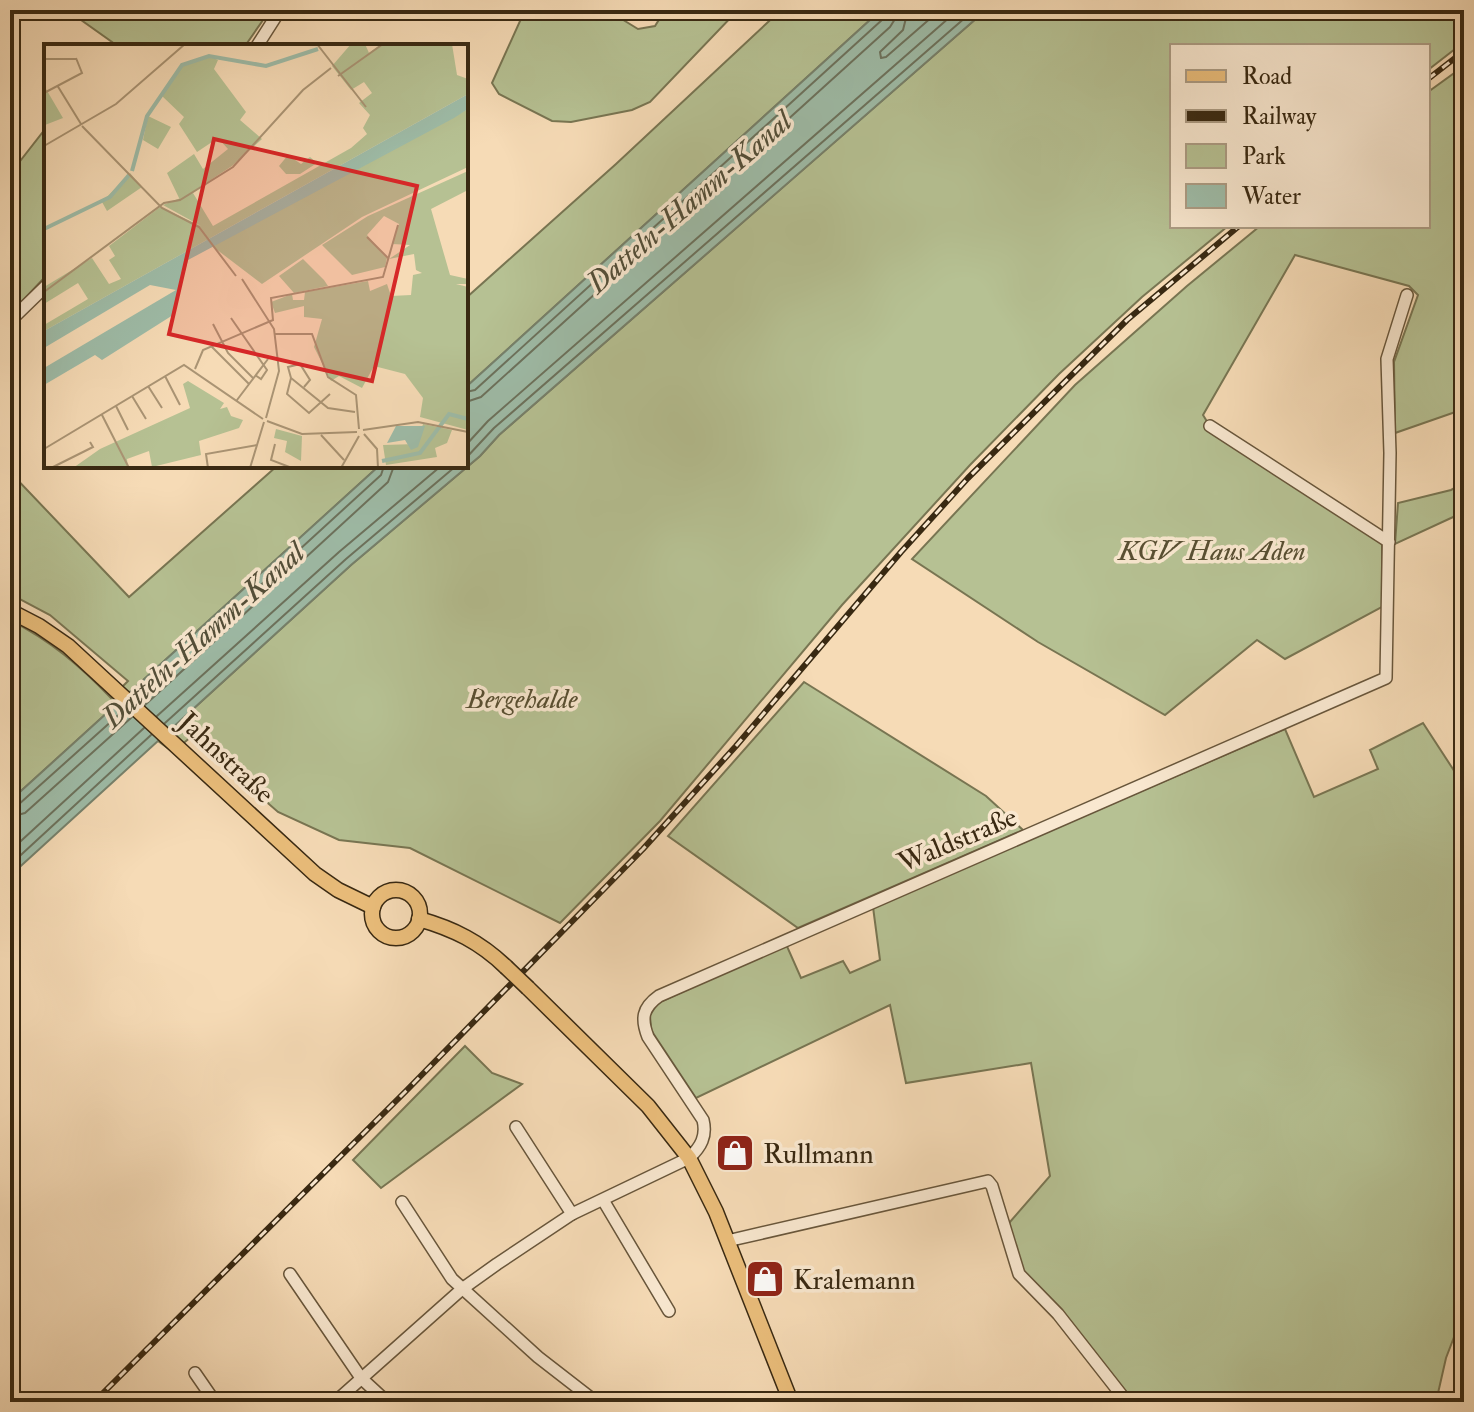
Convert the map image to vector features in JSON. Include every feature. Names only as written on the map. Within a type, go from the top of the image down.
[{"type":"main road","name":"Jahnstraße","points":[[10,611],[68,646],[315,874],[338,890],[373,907]]},
{"type":"main road","points":[[396,890],[404,892],[415,900],[419,919],[407,935],[387,937],[373,921],[373,907],[382,895],[396,890]]},
{"type":"main road","points":[[419,919],[467,936],[488,949],[648,1106],[689,1158],[702,1180],[791,1402]]},
{"type":"street","points":[[258,44],[280,10]]},
{"type":"street","points":[[10,321],[44,288]]},
{"type":"street","points":[[1389,542],[1387,359],[1407,295]]},
{"type":"street","points":[[1210,426],[1389,542]]},
{"type":"street","name":"Waldstraße","points":[[689,1158],[701,1144],[705,1126],[648,1037],[643,1024],[648,1003],[1386,678],[1389,542]]},
{"type":"street","points":[[516,1127],[572,1214]]},
{"type":"street","points":[[335,1402],[462,1289],[572,1214],[689,1158]]},
{"type":"street","points":[[727,1241],[988,1181],[1019,1274],[1058,1314],[1127,1402]]},
{"type":"street","points":[[603,1200],[669,1311]]},
{"type":"street","points":[[402,1202],[452,1279],[538,1357],[596,1402]]},
{"type":"street","points":[[290,1274],[361,1378],[387,1402]]},
{"type":"street","points":[[195,1373],[215,1402]]},
{"type":"green space","points":[[67,10],[270,10],[246,44],[110,44],[112,42]]},
{"type":"green space","points":[[525,10],[607,10],[638,29],[655,26],[665,10],[738,10],[650,102],[632,110],[571,122],[552,121],[499,94],[492,83]]},
{"type":"green space","points":[[781,10],[881,10],[468,385],[468,296]]},
{"type":"green space","name":"Bergehalde","points":[[986,10],[1464,10],[1464,42],[1430,68],[1430,44],[1170,44],[1170,228],[1226,228],[1142,297],[1059,374],[970,465],[842,605],[660,821],[560,923],[410,848],[339,840],[278,812],[192,736],[173,752],[158,741],[351,565],[468,468],[499,435]]},
{"type":"green space","name":"KGV Haus Aden","points":[[1464,66],[1464,409],[1395,433],[1394,362],[1418,295],[1409,286],[1295,255],[1203,415],[1216,436],[1382,542],[1382,607],[1285,659],[1257,640],[1165,715],[1038,642],[912,559],[1075,385],[1258,228],[1430,228],[1430,91]]},
{"type":"green space","points":[[44,131],[44,278],[10,314],[10,174]]},
{"type":"green space","points":[[275,468],[377,468],[10,801],[10,620],[64,654],[111,698],[128,681],[50,615],[10,594],[10,472],[129,597]]},
{"type":"green space","points":[[1464,483],[1464,512],[1395,544],[1398,503],[1451,490]]},
{"type":"green space","points":[[804,682],[986,796],[1023,830],[798,928],[668,836]]},
{"type":"green space","points":[[1423,723],[1464,786],[1464,1311],[1446,1358],[1436,1402],[1131,1402],[1022,1269],[1009,1223],[1050,1176],[1031,1063],[906,1083],[890,1005],[696,1098],[651,1030],[650,1015],[658,1003],[786,944],[801,978],[843,961],[850,973],[880,960],[873,907],[1285,729],[1314,797],[1378,769],[1370,750]]},
{"type":"green space","points":[[465,1046],[492,1073],[522,1084],[381,1188],[353,1160]]},
{"type":"water","name":"Datteln-Hamm-Kanal","points":[[881,10],[986,10],[499,435],[468,466],[468,385]]},
{"type":"water","name":"Datteln-Hamm-Kanal","points":[[377,468],[466,468],[351,565],[12,874],[10,904],[10,801]]},
{"type":"railway","points":[[1430,77],[1464,51]]},
{"type":"railway","points":[[94,1402],[643,849],[968,478],[1127,320],[1237,228]]},
{"type":"place","name":"Rullmann","points":[[735,1153]]},
{"type":"place","name":"Kralemann","points":[[765,1279]]}]
